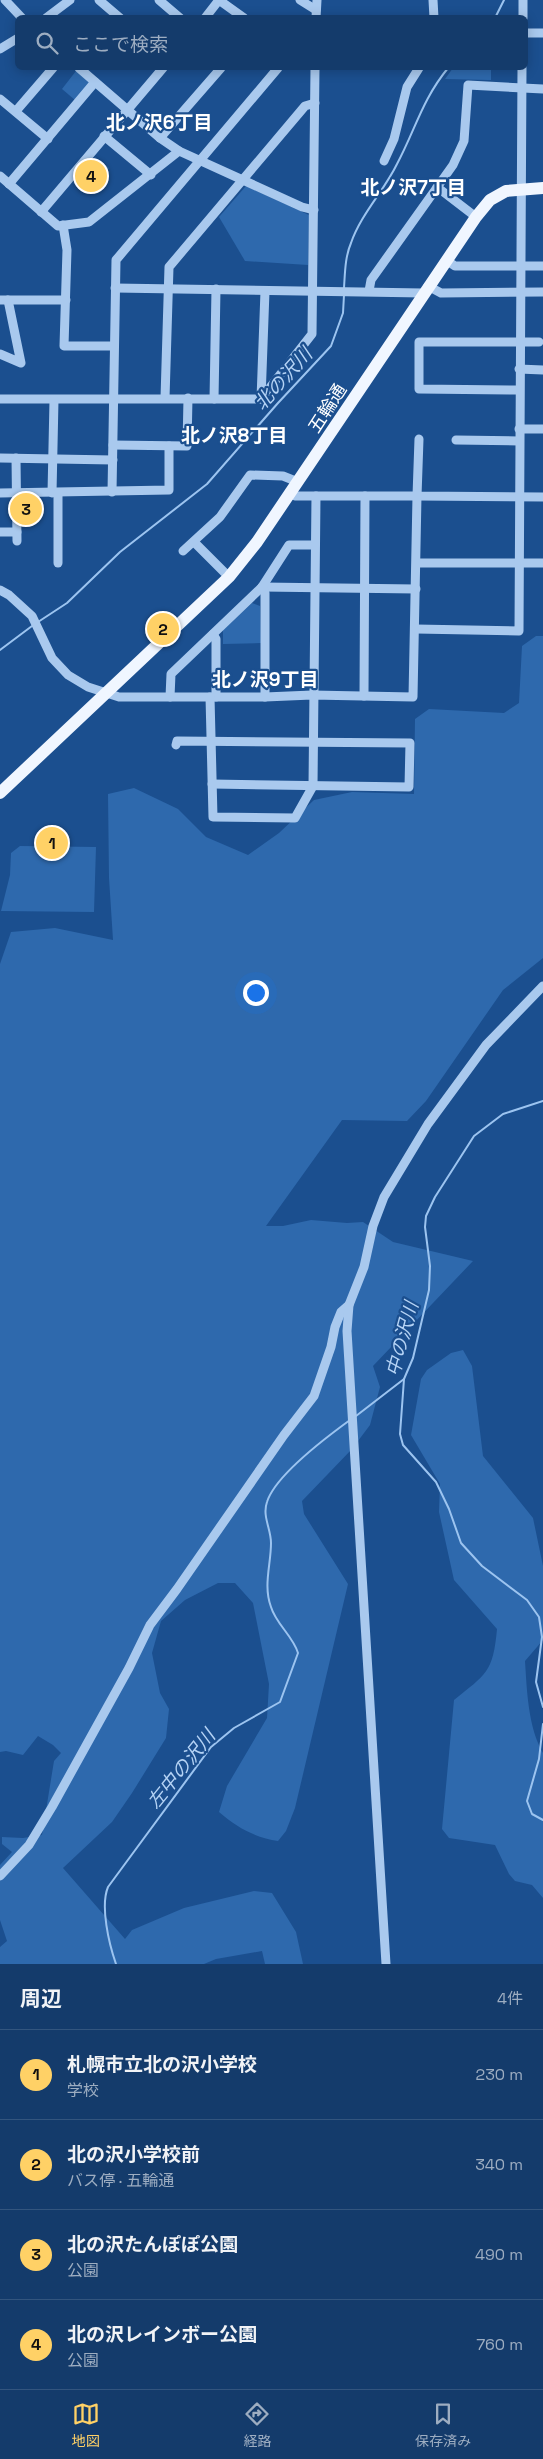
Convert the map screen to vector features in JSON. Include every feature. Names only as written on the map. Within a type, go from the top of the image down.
[{"type":"main road","name":"五輪通","points":[[0,793],[229,577],[257,542],[446,260],[490,200],[506,191],[520,188],[543,188]]},
{"type":"street","points":[[5,0],[19,15]]},
{"type":"street","points":[[49,15],[59,3],[70,0]]},
{"type":"street","points":[[99,0],[116,15]]},
{"type":"street","points":[[159,0],[176,15]]},
{"type":"street","points":[[207,15],[219,0],[240,15]]},
{"type":"street","points":[[300,0],[316,14]]},
{"type":"street","points":[[316,0],[316,14]]},
{"type":"street","points":[[433,0],[434,15]]},
{"type":"street","points":[[523,15],[524,0]]},
{"type":"street","points":[[528,33],[543,33]]},
{"type":"street","points":[[0,49],[15,40]]},
{"type":"street","points":[[16,111],[51,70]]},
{"type":"street","points":[[81,70],[160,138],[179,151],[302,207],[314,210]]},
{"type":"street","points":[[41,212],[161,70]]},
{"type":"street","points":[[160,138],[219,70]]},
{"type":"street","points":[[112,492],[116,260],[276,70]]},
{"type":"street","points":[[261,399],[312,334],[314,292],[315,70]]},
{"type":"street","points":[[384,161],[394,139],[407,87],[418,70]]},
{"type":"street","points":[[416,629],[519,631],[519,266],[522,70]]},
{"type":"street","points":[[9,184],[95,82]]},
{"type":"street","points":[[369,292],[371,280],[452,165],[464,141],[468,85],[543,89]]},
{"type":"street","points":[[0,99],[48,139]]},
{"type":"street","points":[[165,398],[169,267],[305,106],[315,103]]},
{"type":"street","points":[[104,136],[151,175]]},
{"type":"street","points":[[0,176],[58,226],[63,226],[89,222],[151,175],[179,151]]},
{"type":"street","points":[[437,187],[476,217]]},
{"type":"street","points":[[63,226],[67,250],[64,346],[114,346]]},
{"type":"street","points":[[446,260],[455,266],[543,266]]},
{"type":"street","points":[[115,288],[314,292],[426,290],[441,293],[543,292]]},
{"type":"street","points":[[214,399],[216,289]]},
{"type":"street","points":[[261,399],[264,291]]},
{"type":"street","points":[[0,354],[21,363],[4,300],[66,300]]},
{"type":"street","points":[[519,390],[419,389],[419,342],[539,342]]},
{"type":"street","points":[[519,369],[543,370]]},
{"type":"street","points":[[112,445],[187,446],[188,398]]},
{"type":"street","points":[[0,399],[261,399]]},
{"type":"street","points":[[54,400],[53,459],[58,563]]},
{"type":"street","points":[[519,429],[543,429]]},
{"type":"street","points":[[0,590],[9,595],[32,616],[52,658],[68,676],[88,687],[119,697],[265,697],[312,695],[413,697],[419,439]]},
{"type":"street","points":[[456,440],[519,441]]},
{"type":"street","points":[[0,493],[169,490],[169,446]]},
{"type":"street","points":[[0,458],[113,460]]},
{"type":"street","points":[[0,532],[17,536],[16,458]]},
{"type":"street","points":[[182,551],[220,517],[250,475],[283,476],[298,482]]},
{"type":"street","points":[[290,493],[295,496],[543,497]]},
{"type":"street","points":[[213,634],[216,639],[211,742],[213,817],[296,818],[313,786],[312,695],[316,496]]},
{"type":"street","points":[[364,696],[365,496]]},
{"type":"street","points":[[194,542],[229,577]]},
{"type":"street","points":[[170,697],[171,674],[262,587],[289,544],[315,545]]},
{"type":"street","points":[[417,562],[543,563]]},
{"type":"street","points":[[262,587],[416,588]]},
{"type":"street","points":[[262,587],[266,593],[265,697]]},
{"type":"street","points":[[176,746],[178,740],[211,742],[410,743],[409,787],[212,784]]},
{"type":"street","points":[[386,1964],[347,1331],[349,1305],[364,1267],[375,1219],[384,1197],[400,1169],[428,1124],[486,1045],[543,986]]},
{"type":"street","points":[[0,1876],[29,1845],[52,1807],[129,1668],[150,1625],[183,1582],[284,1435],[314,1396],[331,1346],[335,1327],[341,1312],[349,1305]]},
{"type":"shaded area","points":[[452,70],[491,70],[491,80],[445,79]]},
{"type":"shaded area","points":[[76,71],[90,83],[75,100],[62,89]]},
{"type":"shaded area","points":[[95,157],[109,168],[86,194],[73,183]]},
{"type":"shaded area","points":[[246,186],[309,215],[308,265],[245,261],[219,217]]},
{"type":"shaded area","points":[[31,499],[31,518],[21,518],[20,501]]},
{"type":"shaded area","points":[[252,603],[260,606],[261,643],[223,644],[223,630]]},
{"type":"shaded area","points":[[536,636],[543,636],[543,958],[503,990],[426,1101],[407,1121],[342,1120],[266,1226],[283,1226],[311,1220],[347,1223],[363,1222],[393,1242],[473,1261],[373,1366],[380,1387],[370,1425],[352,1449],[302,1501],[304,1514],[348,1584],[295,1808],[286,1831],[278,1841],[247,1831],[219,1812],[227,1786],[267,1718],[269,1684],[253,1603],[235,1583],[218,1583],[185,1600],[161,1621],[152,1653],[160,1693],[169,1709],[166,1738],[112,1822],[63,1868],[125,1939],[132,1930],[184,1908],[254,1891],[272,1893],[296,1932],[303,1964],[265,1964],[262,1951],[216,1959],[204,1964],[0,1964],[0,1947],[7,1941],[0,1920],[0,1865],[12,1852],[2,1844],[2,1837],[23,1838],[42,1835],[54,1761],[61,1753],[53,1745],[38,1736],[23,1755],[6,1751],[0,1752],[0,964],[11,932],[55,928],[113,940],[109,878],[108,794],[134,788],[178,809],[206,837],[248,855],[279,833],[314,800],[352,792],[414,794],[415,719],[429,709],[504,713],[519,703],[522,646]]},
{"type":"shaded area","points":[[20,846],[96,847],[94,912],[1,911],[10,875],[11,853]]},
{"type":"shaded area","points":[[463,1350],[472,1366],[483,1456],[533,1518],[543,1566],[543,1640],[525,1661],[531,1720],[543,1753],[543,1898],[532,1885],[515,1881],[509,1874],[495,1845],[449,1838],[442,1829],[454,1700],[481,1678],[486,1671],[493,1655],[497,1629],[454,1580],[439,1512],[440,1484],[411,1435],[421,1379],[427,1370],[451,1353]]},
{"type":"waterway","name":"北の沢川","points":[[496,15],[504,0]]},
{"type":"waterway","name":"北の沢川","points":[[344,288],[349,248],[355,232],[392,174],[425,103],[446,70]]},
{"type":"waterway","name":"北の沢川","points":[[38,622],[67,603],[120,552],[207,484],[331,346],[343,313],[344,295]]},
{"type":"waterway","name":"北の沢川","points":[[0,650],[32,626]]},
{"type":"waterway","name":"中の沢川","points":[[543,1101],[503,1114],[474,1136],[435,1197],[426,1216],[425,1227],[430,1266],[429,1290],[413,1358],[404,1379],[400,1434],[403,1445],[436,1482],[449,1509],[461,1543],[482,1566],[527,1600],[539,1617],[542,1637],[536,1682],[543,1707]]},
{"type":"waterway","name":"左中の沢川","points":[[356,1416],[404,1379]]},
{"type":"waterway","name":"左中の沢川","points":[[116,1964],[108,1936],[105,1914],[108,1887],[211,1747],[234,1728],[280,1702],[298,1653],[273,1613],[269,1599],[267,1583],[271,1538],[266,1517],[267,1502],[280,1480],[303,1457],[350,1420]]},
{"type":"waterway","name":"中の沢川","points":[[543,1724],[539,1759],[527,1801],[532,1814],[543,1820]]},
{"type":"place","name":"北の沢レインボー公園","points":[[91,176]]},
{"type":"place","name":"北の沢たんぽぽ公園","points":[[26,509]]},
{"type":"place","name":"北の沢小学校前","points":[[163,629]]},
{"type":"place","name":"札幌市立北の沢小学校","points":[[52,843]]},
{"type":"district","name":"北ノ沢6丁目","points":[[159,122]]},
{"type":"district","name":"北ノ沢7丁目","points":[[413,187]]},
{"type":"district","name":"北ノ沢8丁目","points":[[234,435]]},
{"type":"district","name":"北ノ沢9丁目","points":[[265,679]]}]
